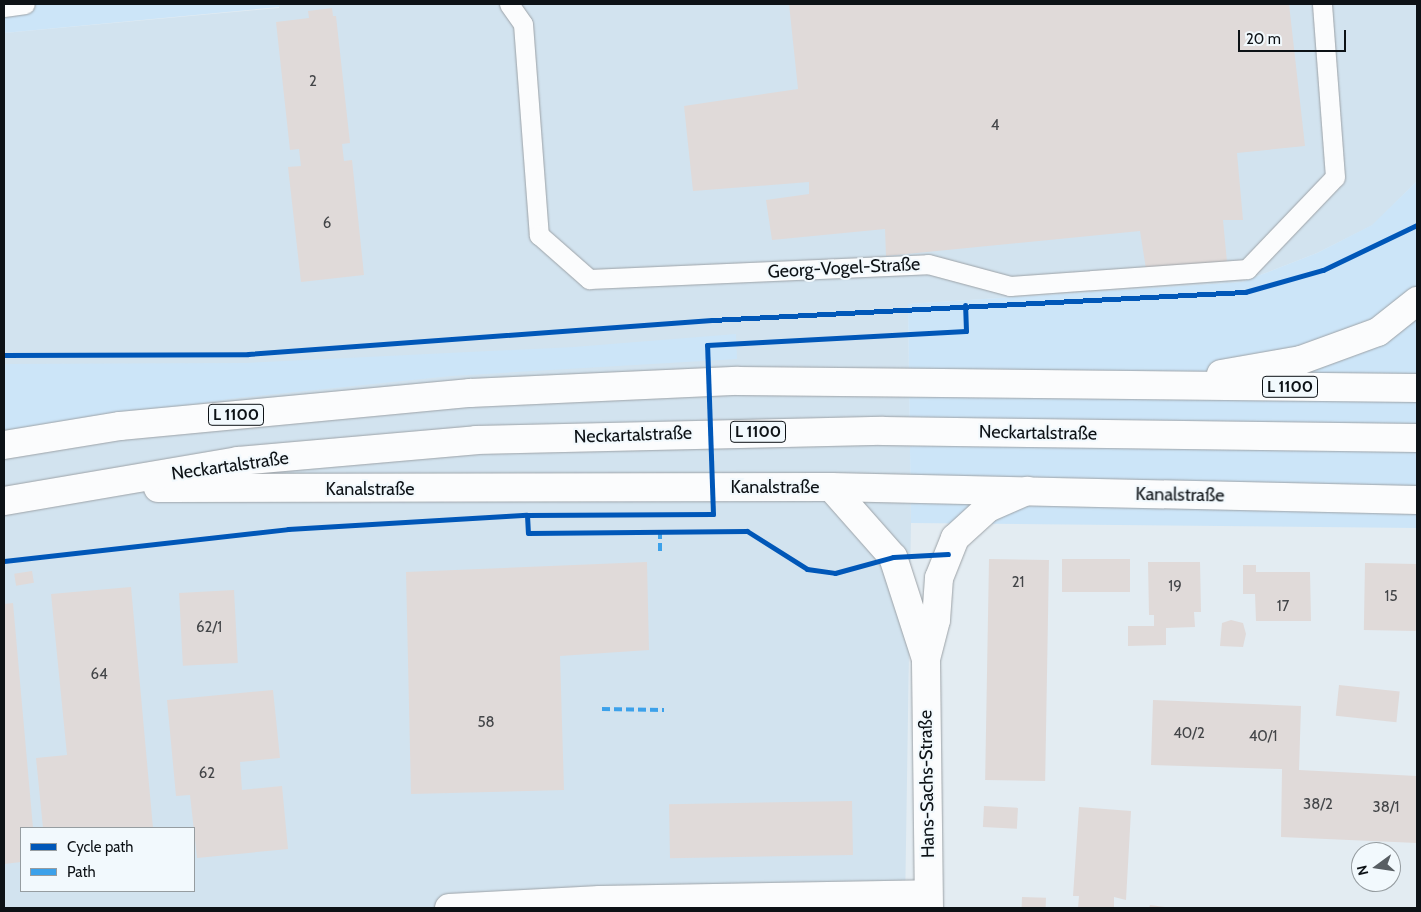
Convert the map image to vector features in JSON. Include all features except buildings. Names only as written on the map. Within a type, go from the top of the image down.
[{"type":"main road","points":[[1162,386],[1301,360],[1378,332],[1417,301]]},
{"type":"main road","name":"L 1100","points":[[4,444],[120,426],[470,393],[738,381],[1417,388]]},
{"type":"main road","name":"Neckartalstraße","points":[[4,500],[102,486],[238,461],[476,440],[883,430],[1417,438]]},
{"type":"main road","name":"Kanalstraße","points":[[102,486],[831,487],[1417,500]]},
{"type":"main road","name":"Hans-Sachs-Straße","points":[[831,487],[893,557],[926,659]]},
{"type":"main road","name":"Hans-Sachs-Straße","points":[[929,901],[926,659],[936,620],[939,578],[954,538],[988,508],[1027,491]]},
{"type":"main road","points":[[449,908],[600,900],[929,901]]},
{"type":"lane","points":[[4,6],[25,4]]},
{"type":"lane","name":"Georg-Vogel-Straße","points":[[509,4],[523,24],[539,235],[590,280],[928,264],[1010,286],[1247,269],[1335,177],[1322,4]]},
{"type":"shaded area","points":[[4,4],[279,4],[279,7],[4,33]]},
{"type":"shaded area","points":[[279,4],[1417,4],[1417,181],[1373,225],[1317,253],[1242,282],[908,304],[911,523],[905,908],[4,908],[4,33],[279,8]]},
{"type":"shaded area","points":[[1417,181],[1417,528],[911,523],[908,304],[1242,282],[1317,253],[1372,225]]},
{"type":"shaded area","points":[[736,334],[737,359],[451,376],[237,398],[4,431],[4,364],[246,363],[574,347]]},
{"type":"marked path","points":[[660,530],[660,551]]},
{"type":"marked path","points":[[602,709],[664,710]]},
{"type":"cycle path","points":[[4,355],[248,354],[712,320],[1245,292],[1323,270],[1417,225]]},
{"type":"cycle path","points":[[527,515],[713,514],[707,345],[966,331],[965,305]]},
{"type":"cycle path","points":[[4,561],[288,529],[527,515],[528,533],[747,531],[807,569],[835,573],[893,557],[948,554]]}]
